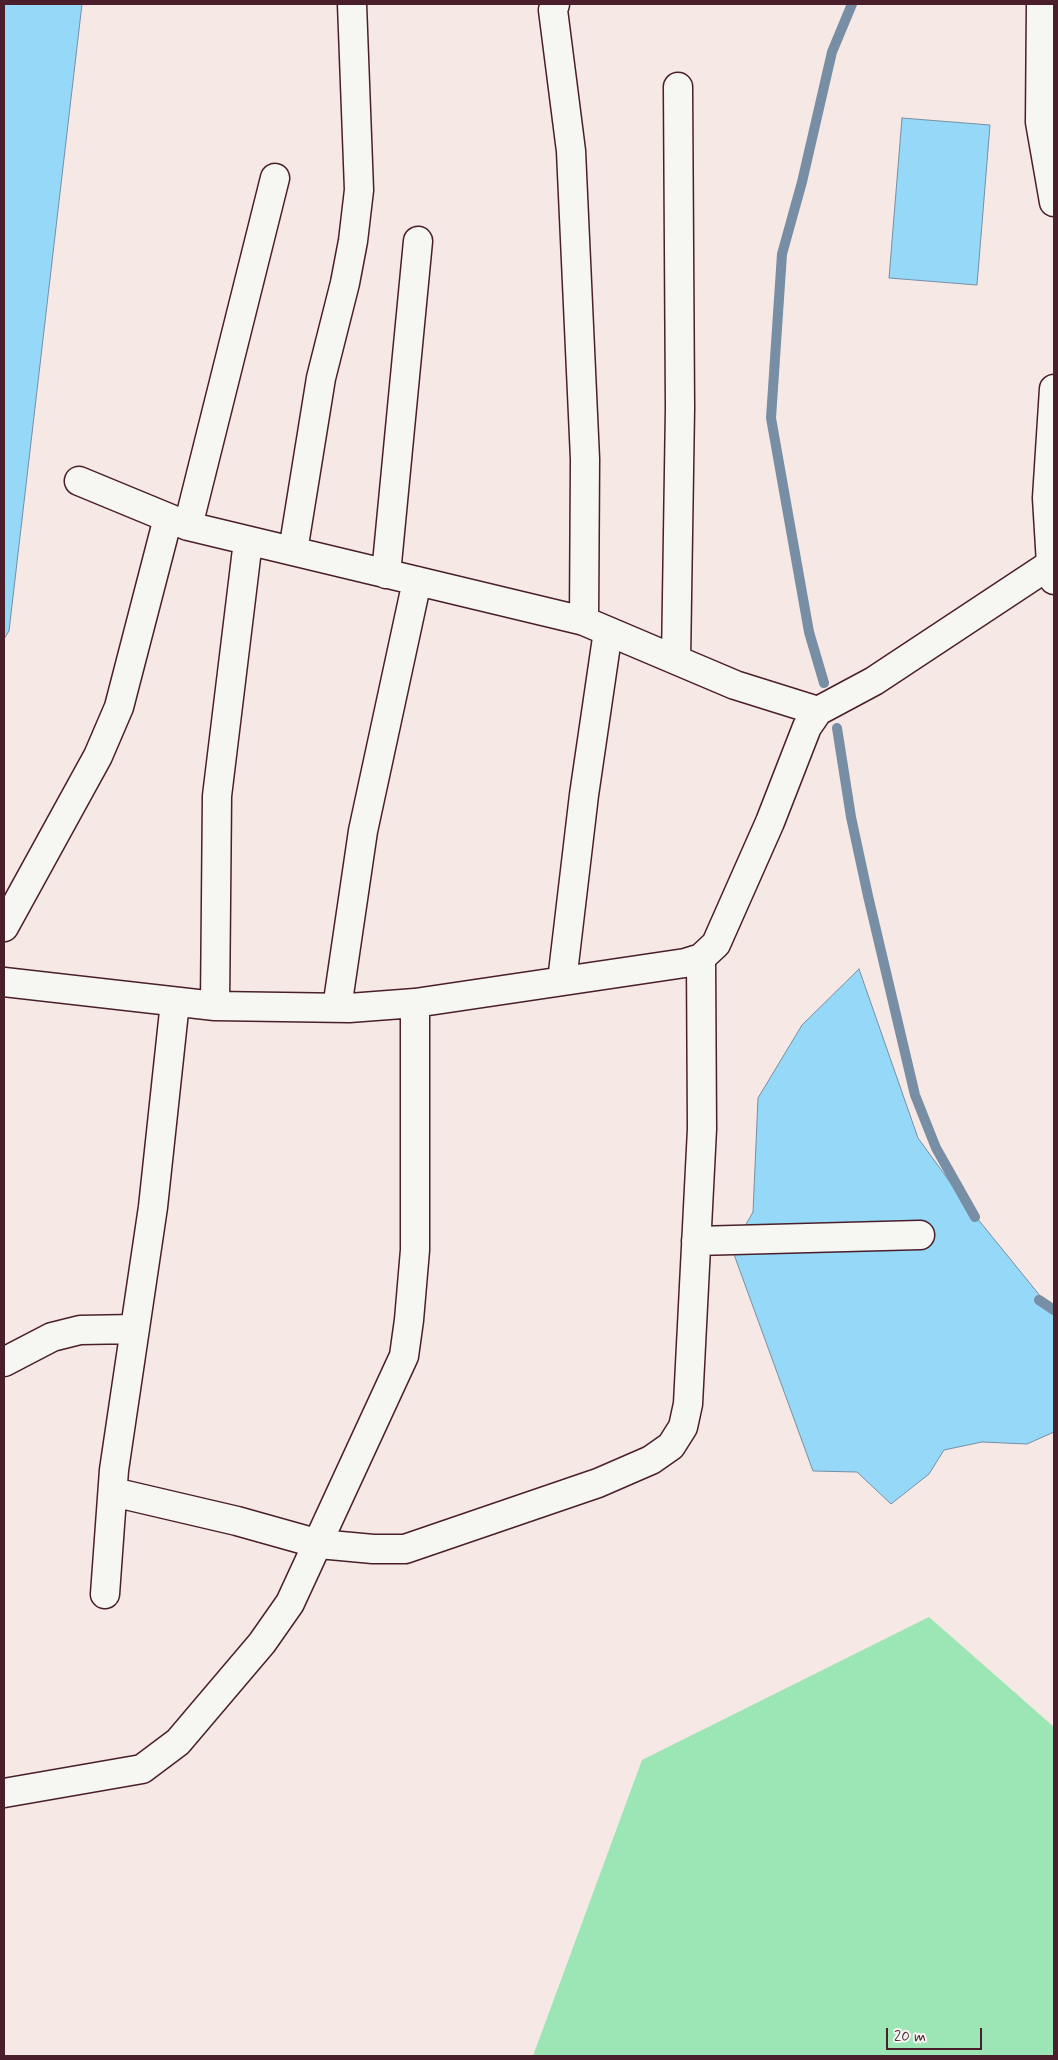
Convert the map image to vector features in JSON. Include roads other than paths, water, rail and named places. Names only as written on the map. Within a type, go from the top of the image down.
[{"type":"street","points":[[293,552],[321,378],[352,250],[359,190],[352,4]]},
{"type":"street","points":[[1041,4],[1047,127],[1054,202]]},
{"type":"street","points":[[552,6],[571,150],[585,459],[596,626],[584,795],[562,981]]},
{"type":"street","points":[[676,660],[680,408],[678,87]]},
{"type":"street","points":[[4,927],[90,772],[119,707],[178,522],[275,178]]},
{"type":"street","points":[[386,574],[418,241]]},
{"type":"street","points":[[4,982],[215,1006],[337,1008],[415,1003],[685,963],[701,958],[716,944],[770,822],[807,727],[818,711],[874,681],[1052,572],[1047,498],[1054,389]]},
{"type":"street","points":[[79,481],[178,522],[248,541],[596,626],[735,685],[818,711]]},
{"type":"street","points":[[215,1006],[218,796],[248,541]]},
{"type":"street","points":[[337,1008],[363,831],[418,581]]},
{"type":"street","points":[[113,1492],[237,1521],[319,1544],[373,1549],[405,1549],[428,1543],[598,1483],[651,1460],[671,1446],[683,1426],[688,1404],[702,1129],[701,958]]},
{"type":"street","points":[[105,1594],[113,1492],[153,1207],[175,1002]]},
{"type":"street","points":[[4,1793],[142,1769],[178,1742],[268,1635],[290,1603],[319,1544],[404,1356],[410,1320],[415,1250],[415,1003]]},
{"type":"street","points":[[696,1241],[920,1235]]},
{"type":"street","points":[[4,1362],[61,1334],[80,1330],[135,1328]]},
{"type":"water","points":[[4,4],[82,4],[9,631],[4,639]]},
{"type":"water","points":[[902,118],[990,125],[977,285],[889,278]]},
{"type":"water","points":[[859,969],[918,1138],[968,1207],[1054,1313],[1054,1432],[1027,1444],[982,1442],[944,1450],[929,1474],[891,1504],[857,1472],[813,1471],[732,1249],[753,1212],[758,1098],[802,1025]]},
{"type":"waterway","points":[[824,683],[809,632],[771,418],[782,254],[802,182],[832,52],[852,4]]},
{"type":"waterway","points":[[837,728],[851,817],[915,1095],[936,1148],[975,1217]]},
{"type":"waterway","points":[[1039,1300],[1054,1310]]}]
